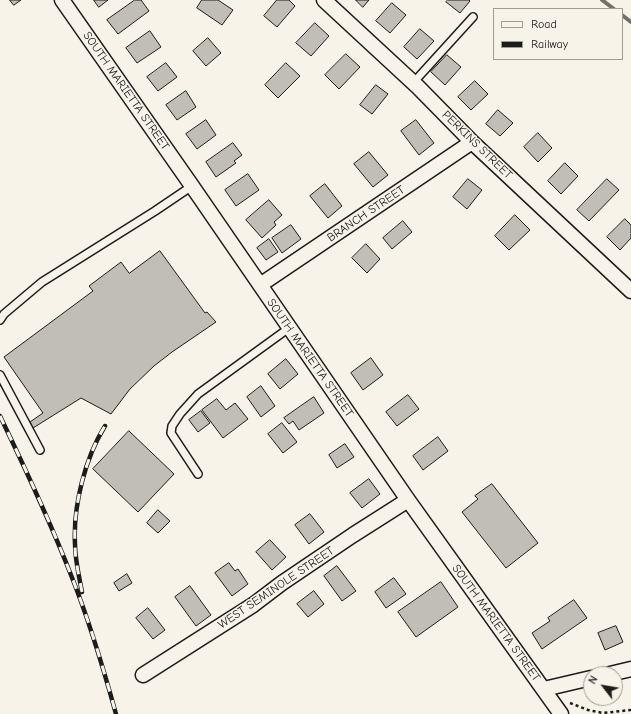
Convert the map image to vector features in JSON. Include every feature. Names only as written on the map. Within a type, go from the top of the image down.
[{"type":"street","name":"SOUTH MARIETTA STREET","points":[[62,0],[408,500],[559,711]]},
{"type":"street","name":"PERKINS STREET","points":[[324,0],[413,83],[472,142],[631,291]]},
{"type":"street","name":"BRANCH STREET","points":[[260,286],[472,142]]},
{"type":"street","name":"WEST SEMINOLE STREET","points":[[143,675],[253,605],[282,583],[408,500]]},
{"type":"street","points":[[544,689],[583,680]]},
{"type":"lane","points":[[413,83],[473,17]]},
{"type":"lane","points":[[0,320],[4,314],[42,282],[192,186]]},
{"type":"lane","points":[[198,474],[171,434],[172,426],[180,414],[198,394],[289,328]]},
{"type":"lane","points":[[0,375],[40,450]]},
{"type":"path","points":[[559,711],[566,703],[571,703],[588,710],[603,713],[631,710]]},
{"type":"building","points":[[10,0],[21,0],[14,5]]},
{"type":"building","points":[[94,0],[108,0],[99,7]]},
{"type":"building","points":[[135,0],[141,0],[149,11],[118,34],[107,20]]},
{"type":"building","points":[[202,0],[218,0],[233,10],[222,25],[197,8]]},
{"type":"building","points":[[277,0],[289,0],[295,6],[277,27],[264,16]]},
{"type":"building","points":[[356,0],[369,0],[363,7]]},
{"type":"building","points":[[448,0],[470,1],[460,13],[446,2]]},
{"type":"building","points":[[392,3],[406,15],[390,33],[376,21]]},
{"type":"building","points":[[315,23],[329,36],[311,56],[296,43]]},
{"type":"building","points":[[420,29],[434,41],[417,59],[404,47]]},
{"type":"building","points":[[150,31],[161,47],[137,63],[126,48]]},
{"type":"building","points":[[208,38],[221,53],[206,66],[193,51]]},
{"type":"building","points":[[346,54],[360,67],[339,89],[325,75]]},
{"type":"building","points":[[447,55],[461,67],[445,85],[431,72]]},
{"type":"building","points":[[166,63],[177,77],[158,91],[147,77]]},
{"type":"building","points":[[286,63],[300,76],[278,98],[265,85]]},
{"type":"building","points":[[475,81],[488,94],[471,110],[458,97]]},
{"type":"building","points":[[376,85],[388,94],[372,114],[360,105]]},
{"type":"building","points":[[186,91],[196,107],[177,120],[166,105]]},
{"type":"building","points":[[498,110],[513,123],[500,136],[486,124]]},
{"type":"building","points":[[206,120],[216,135],[197,149],[186,134]]},
{"type":"building","points":[[416,120],[434,143],[419,155],[401,131]]},
{"type":"building","points":[[538,133],[552,148],[538,162],[524,147]]},
{"type":"building","points":[[233,143],[242,155],[234,161],[236,163],[216,177],[206,162]]},
{"type":"building","points":[[369,152],[388,175],[373,187],[354,164]]},
{"type":"building","points":[[565,163],[578,176],[561,194],[548,181]]},
{"type":"building","points":[[248,174],[259,190],[236,206],[225,190]]},
{"type":"building","points":[[468,179],[482,190],[467,209],[453,197]]},
{"type":"building","points":[[607,179],[619,190],[589,221],[577,210]]},
{"type":"building","points":[[325,184],[342,206],[328,218],[310,196]]},
{"type":"building","points":[[269,200],[282,215],[274,222],[276,225],[262,238],[246,220]]},
{"type":"building","points":[[515,215],[530,230],[509,250],[495,236]]},
{"type":"building","points":[[625,219],[631,225],[631,238],[620,250],[607,237]]},
{"type":"building","points":[[403,221],[412,232],[392,249],[383,238]]},
{"type":"building","points":[[291,225],[301,239],[282,253],[272,238]]},
{"type":"building","points":[[269,239],[278,252],[266,260],[257,248]]},
{"type":"building","points":[[366,244],[380,259],[367,273],[352,258]]},
{"type":"building","points":[[160,251],[205,313],[207,312],[216,322],[154,366],[130,389],[111,414],[81,398],[33,428],[30,422],[43,413],[4,357],[93,291],[89,286],[121,262],[129,273]]},
{"type":"building","points":[[371,358],[383,375],[363,390],[351,373]]},
{"type":"building","points":[[286,359],[298,374],[280,389],[268,374]]},
{"type":"building","points":[[261,386],[275,406],[261,417],[247,397]]},
{"type":"building","points":[[408,395],[419,409],[397,426],[386,412]]},
{"type":"building","points":[[314,397],[324,413],[299,430],[293,421],[289,424],[284,418]]},
{"type":"building","points":[[217,399],[226,410],[235,403],[248,419],[223,438],[202,410]]},
{"type":"building","points":[[201,411],[210,423],[198,432],[189,420]]},
{"type":"building","points":[[282,423],[297,442],[283,453],[268,434]]},
{"type":"building","points":[[129,431],[174,474],[138,512],[93,469]]},
{"type":"building","points":[[438,437],[448,451],[423,470],[413,456]]},
{"type":"building","points":[[345,444],[354,457],[337,468],[329,455]]},
{"type":"building","points":[[369,479],[380,494],[362,508],[350,493]]},
{"type":"building","points":[[492,484],[538,543],[506,568],[462,512],[478,499],[475,496]]},
{"type":"building","points":[[158,510],[170,521],[158,533],[147,523]]},
{"type":"building","points":[[310,514],[324,532],[309,544],[295,525]]},
{"type":"building","points":[[270,540],[286,557],[272,570],[256,552]]},
{"type":"building","points":[[229,563],[235,571],[238,569],[248,584],[232,596],[215,573]]},
{"type":"building","points":[[337,566],[356,591],[342,601],[324,576]]},
{"type":"building","points":[[127,574],[132,583],[119,591],[114,583]]},
{"type":"building","points":[[394,578],[406,594],[386,608],[375,592]]},
{"type":"building","points":[[441,582],[458,607],[416,637],[398,612]]},
{"type":"building","points":[[190,586],[211,615],[196,626],[175,597]]},
{"type":"building","points":[[314,591],[324,604],[308,617],[297,604]]},
{"type":"building","points":[[574,600],[587,618],[542,649],[532,633],[550,621],[548,618]]},
{"type":"building","points":[[148,608],[165,630],[153,639],[136,618]]},
{"type":"building","points":[[616,626],[623,642],[605,650],[598,633]]},
{"type":"waterway","points":[[602,0],[613,8]]},
{"type":"waterway","points":[[623,16],[631,22]]},
{"type":"railway","points":[[0,416],[46,515],[71,575],[84,609],[116,714]]},
{"type":"railway","points":[[82,592],[75,550],[75,529],[78,498],[86,467],[105,426]]}]
